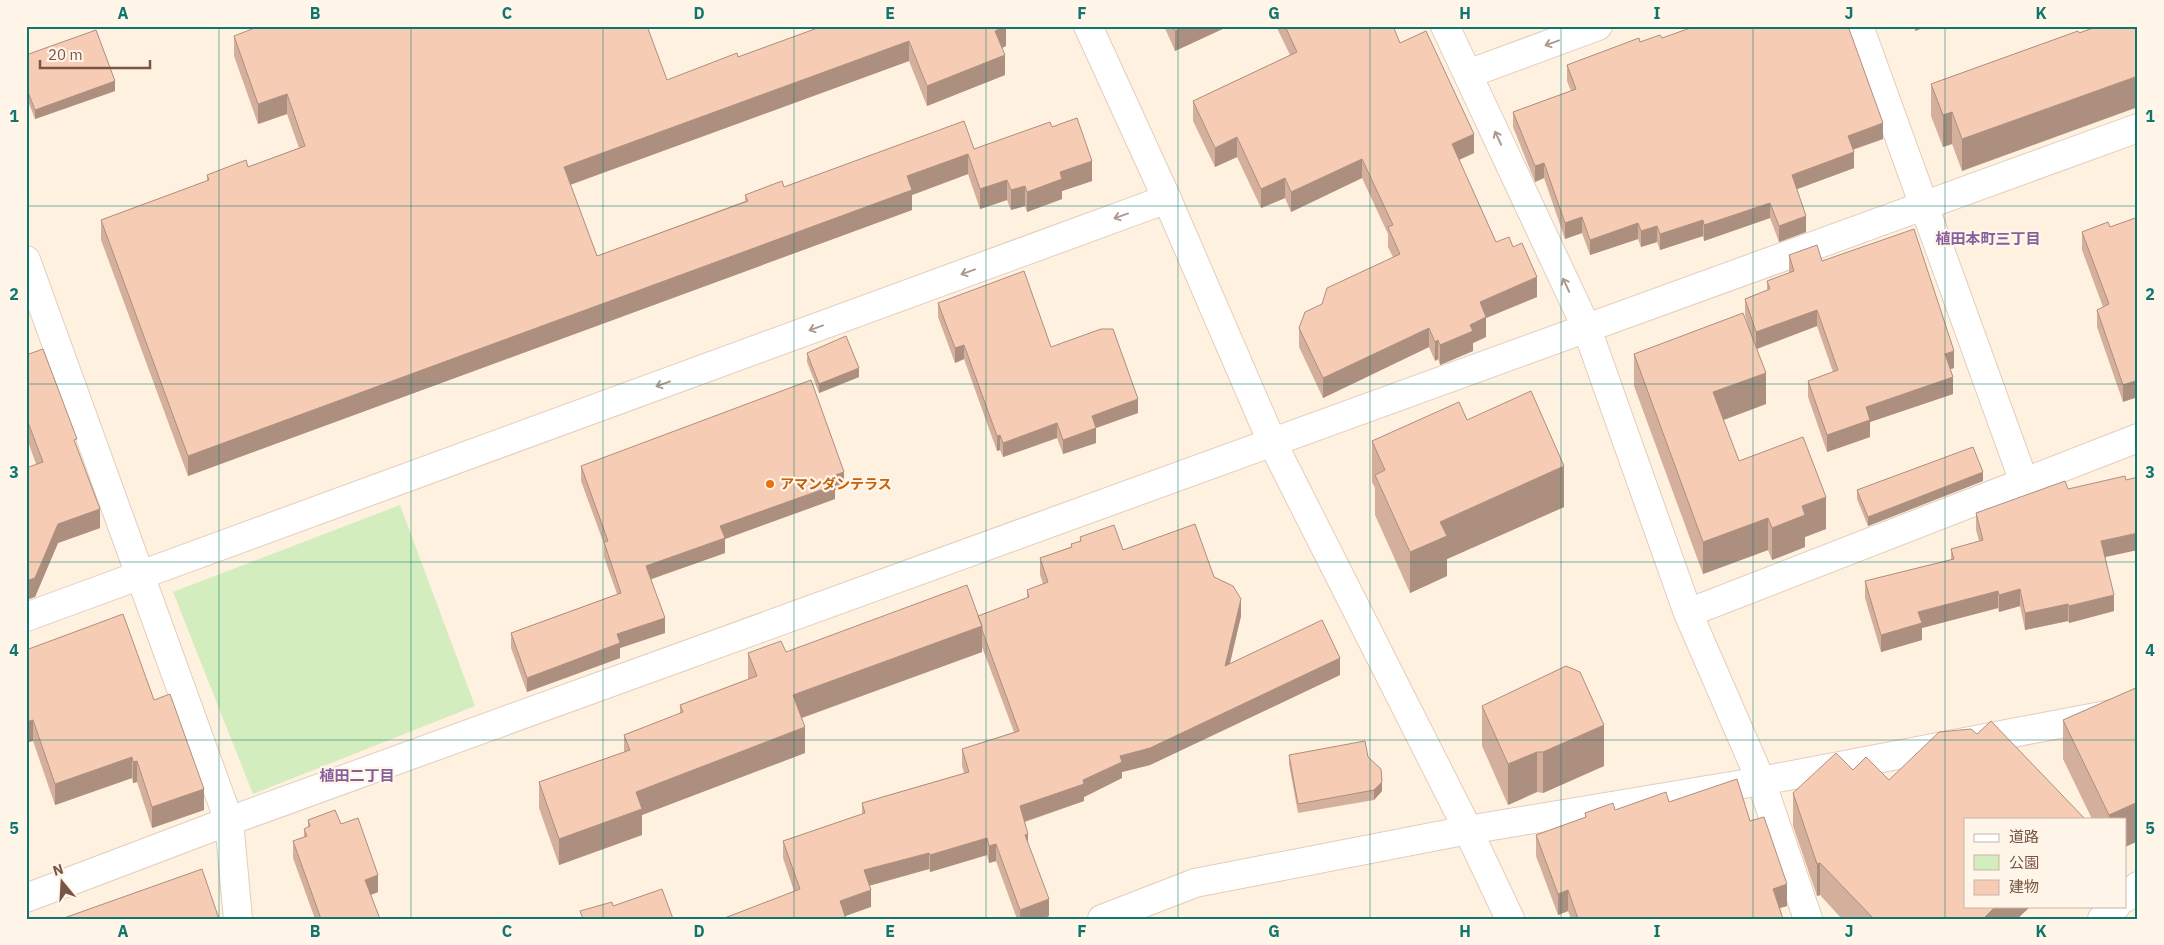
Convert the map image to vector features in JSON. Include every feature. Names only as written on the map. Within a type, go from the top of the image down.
[{"type":"street","points":[[1088,26],[1272,442],[1468,830],[1510,919]]},
{"type":"street","points":[[1445,26],[1587,329],[1688,613],[1761,781],[1808,919]]},
{"type":"street","points":[[1468,74],[1598,26]]},
{"type":"street","points":[[1859,26],[2024,482]]},
{"type":"street","points":[[26,898],[229,821],[2138,128]]},
{"type":"street","points":[[26,617],[1166,199]]},
{"type":"street","points":[[26,260],[36,317],[140,575],[229,821],[238,919]]},
{"type":"street","points":[[1688,613],[2138,438]]},
{"type":"street","points":[[1102,919],[1195,883],[1468,830],[1761,781],[2138,709]]},
{"type":"street","points":[[2126,897],[2138,886]]},
{"type":"street","points":[[2102,919],[2114,908]]},
{"type":"green space","points":[[400,505],[475,706],[253,794],[173,592]]},
{"type":"building","points":[[260,26],[647,26],[667,80],[737,53],[738,57],[823,26],[1005,26],[995,31],[1005,55],[927,86],[909,41],[564,167],[597,256],[748,201],[745,195],[782,181],[784,187],[964,121],[974,149],[1050,122],[1052,127],[1077,118],[1092,161],[1060,172],[1062,179],[1027,192],[1025,186],[1011,190],[1007,180],[980,189],[968,154],[907,176],[912,190],[188,456],[101,220],[209,180],[207,175],[246,160],[248,167],[305,146],[287,94],[258,104],[234,36]]},
{"type":"building","points":[[1173,26],[1186,26],[1175,31]]},
{"type":"building","points":[[1285,26],[1393,26],[1400,43],[1426,31],[1474,134],[1452,144],[1496,242],[1509,237],[1513,247],[1522,243],[1537,277],[1480,302],[1486,317],[1470,325],[1473,331],[1440,345],[1438,340],[1435,342],[1429,328],[1323,378],[1299,328],[1305,312],[1322,304],[1327,288],[1400,254],[1388,227],[1393,225],[1362,159],[1291,192],[1285,178],[1261,189],[1237,137],[1215,148],[1193,101],[1297,52]]},
{"type":"building","points":[[1696,26],[1848,26],[1883,123],[1848,136],[1854,152],[1792,175],[1806,216],[1779,226],[1770,203],[1704,225],[1703,220],[1660,234],[1657,226],[1641,231],[1638,223],[1590,240],[1582,217],[1565,223],[1544,163],[1535,166],[1513,112],[1576,89],[1567,65],[1639,38],[1640,42],[1660,35],[1662,38]]},
{"type":"building","points":[[2099,26],[2138,26],[2138,76],[1962,139],[1952,112],[1943,115],[1931,84],[2078,31],[2079,33]]},
{"type":"building","points":[[96,30],[115,81],[35,110],[26,87],[26,55]]},
{"type":"building","points":[[2138,217],[2138,380],[2123,385],[2097,310],[2109,304],[2082,232],[2108,222],[2110,227]]},
{"type":"building","points":[[1914,229],[1954,351],[1945,354],[1953,377],[1866,407],[1870,420],[1827,435],[1808,381],[1838,370],[1817,310],[1756,332],[1745,299],[1770,289],[1767,281],[1794,271],[1789,255],[1817,245],[1822,261]]},
{"type":"building","points":[[1024,271],[1051,347],[1101,329],[1113,329],[1138,399],[1092,416],[1096,428],[1063,440],[1057,423],[1003,443],[1000,435],[997,436],[964,345],[955,348],[938,303]]},
{"type":"building","points":[[1743,313],[1766,373],[1713,392],[1739,461],[1803,437],[1826,497],[1802,506],[1805,515],[1772,528],[1768,518],[1703,542],[1634,354]]},
{"type":"building","points":[[846,336],[859,368],[819,384],[807,353]]},
{"type":"building","points":[[43,349],[77,439],[74,440],[100,509],[58,524],[35,578],[26,581],[26,468],[43,462],[26,417],[26,355]]},
{"type":"building","points":[[811,380],[844,472],[832,476],[835,485],[720,526],[725,538],[646,566],[665,618],[617,634],[620,643],[527,678],[511,633],[621,593],[604,542],[608,541],[581,466]]},
{"type":"building","points":[[1531,391],[1564,466],[1440,522],[1447,536],[1410,552],[1375,475],[1385,470],[1372,441],[1459,402],[1467,420]]},
{"type":"building","points":[[1973,447],[1983,472],[1868,517],[1857,490]]},
{"type":"building","points":[[2125,476],[2126,480],[2138,477],[2138,533],[2101,541],[2114,595],[2069,606],[2068,604],[2025,613],[2020,589],[1999,595],[1998,591],[1918,612],[1922,623],[1881,635],[1865,581],[1954,559],[1951,549],[1983,540],[1976,513],[2065,481],[2068,489]]},
{"type":"building","points":[[1195,524],[1214,577],[1233,586],[1241,599],[1225,666],[1322,620],[1340,658],[1150,748],[1120,756],[1122,762],[1083,780],[1084,784],[1020,806],[1028,834],[1025,835],[1049,899],[1020,910],[996,844],[989,846],[987,838],[930,855],[929,853],[864,870],[871,890],[840,901],[846,919],[722,919],[800,889],[783,841],[865,813],[862,803],[969,772],[962,749],[1019,731],[978,616],[1029,597],[1027,590],[1048,582],[1040,558],[1072,547],[1071,544],[1081,541],[1080,537],[1114,525],[1123,550]]},
{"type":"building","points":[[967,585],[982,626],[793,695],[805,727],[636,792],[642,809],[559,839],[539,782],[630,750],[624,735],[683,712],[680,705],[757,676],[748,653],[781,641],[786,652]]},
{"type":"building","points":[[123,614],[154,700],[170,694],[204,789],[152,807],[137,761],[133,762],[132,757],[55,784],[33,720],[26,722],[26,650]]},
{"type":"building","points":[[1566,666],[1580,672],[1604,725],[1543,752],[1537,752],[1508,764],[1482,706]]},
{"type":"building","points":[[2138,687],[2138,802],[2109,815],[2063,720]]},
{"type":"building","points":[[1991,721],[2084,818],[1964,818],[1964,908],[1994,908],[1983,919],[1874,919],[1820,863],[1817,864],[1793,793],[1836,753],[1853,770],[1866,757],[1889,780],[1939,732],[1971,729],[1977,734]]},
{"type":"building","points":[[1365,741],[1368,757],[1381,769],[1382,782],[1374,790],[1298,804],[1289,755]]},
{"type":"building","points":[[1737,779],[1750,821],[1764,817],[1787,884],[1773,889],[1783,919],[1578,919],[1568,890],[1558,894],[1536,835],[1586,817],[1585,813],[1613,803],[1615,810],[1666,792],[1669,802]]},
{"type":"building","points":[[335,810],[341,824],[358,818],[378,875],[365,880],[380,919],[321,919],[293,841],[307,836],[304,829],[310,826],[308,820]]},
{"type":"building","points":[[202,869],[219,919],[64,918]]},
{"type":"building","points":[[662,889],[673,919],[583,919],[580,911],[612,902],[613,906]]},
{"type":"place","name":"アマンダンテラス","points":[[770,484]]},
{"type":"district","name":"植田本町三丁目","points":[[1988,238]]},
{"type":"district","name":"植田二丁目","points":[[357,775]]}]
